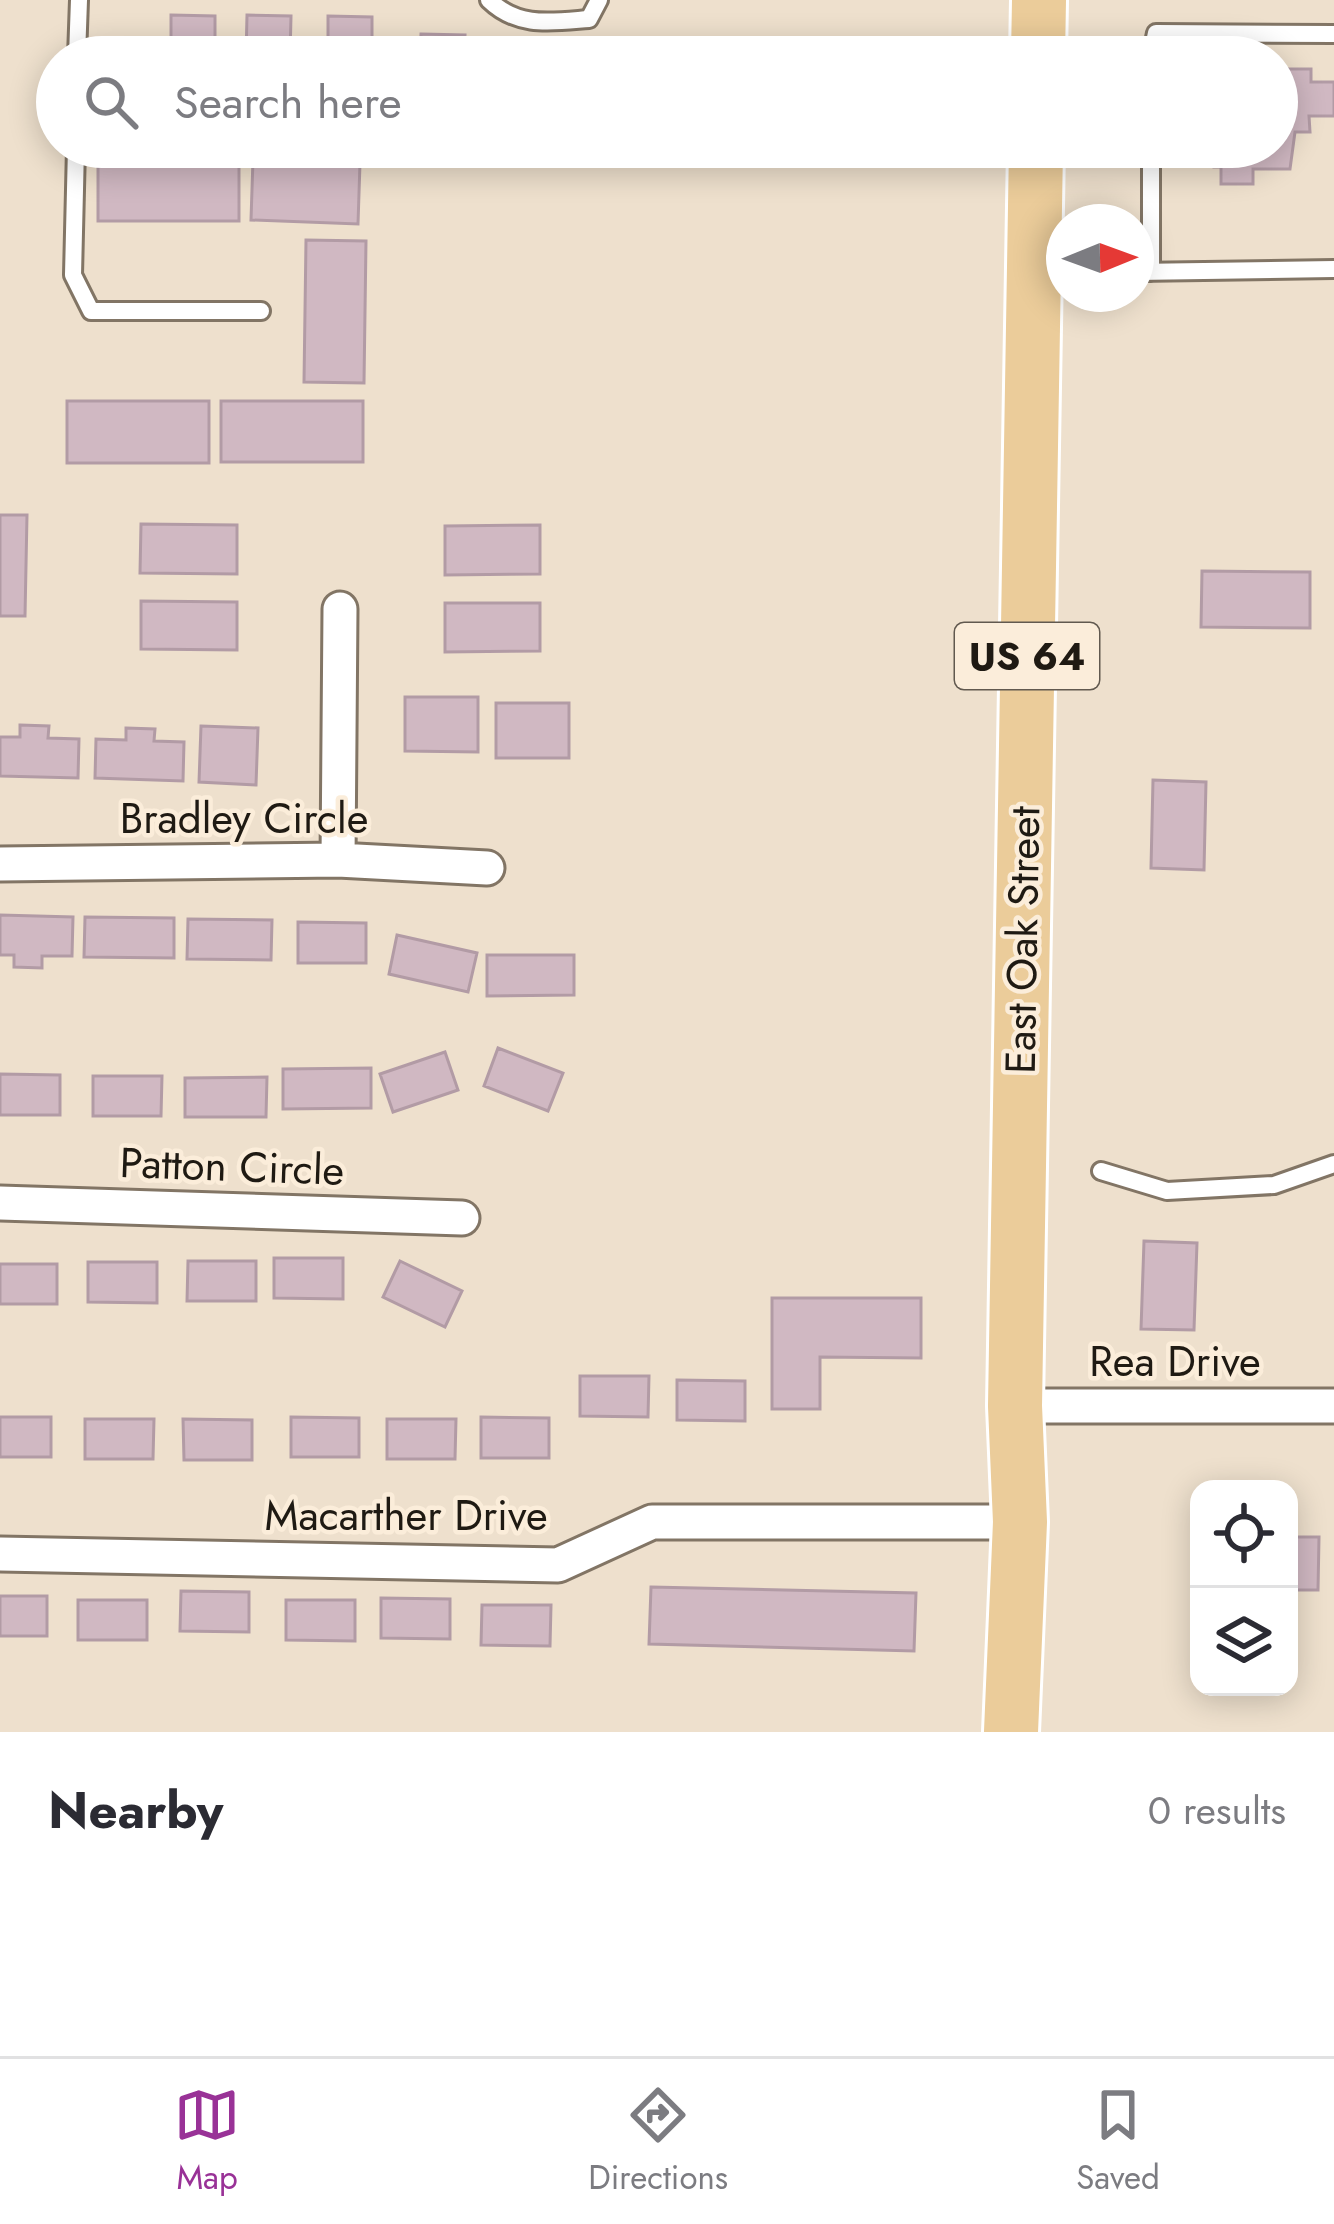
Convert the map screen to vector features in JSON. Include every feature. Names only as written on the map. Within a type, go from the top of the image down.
[{"type":"highway","points":[[1038,36],[1039,0]]},
{"type":"highway","name":"East Oak Street","points":[[1011,1732],[1020,1522],[1016,1406],[1041,274],[1037,168]]},
{"type":"street","points":[[338,860],[340,609]]},
{"type":"street","name":"Bradley Circle","points":[[0,864],[338,860],[487,868]]},
{"type":"street","name":"Patton Circle","points":[[0,1203],[462,1218]]},
{"type":"street","name":"Rea Drive","points":[[1016,1406],[1334,1406]]},
{"type":"street","name":"Macarther Drive","points":[[0,1554],[558,1565],[652,1522],[1020,1522]]},
{"type":"lane","points":[[78,36],[79,0]]},
{"type":"lane","points":[[489,0],[500,11],[534,24],[589,19],[599,0]]},
{"type":"lane","points":[[1155,36],[1334,34]]},
{"type":"lane","points":[[76,168],[73,275],[91,311],[261,311]]},
{"type":"lane","points":[[1147,204],[1150,168]]},
{"type":"lane","points":[[1154,272],[1334,269]]},
{"type":"lane","points":[[1101,1172],[1167,1191],[1274,1185],[1334,1165]]},
{"type":"building","points":[[171,15],[215,16],[215,36],[171,36]]},
{"type":"building","points":[[247,15],[291,16],[291,36],[246,36]]},
{"type":"building","points":[[328,16],[372,17],[372,36],[328,36]]},
{"type":"building","points":[[1298,69],[1311,69],[1311,82],[1334,82],[1334,116],[1309,116],[1310,132],[1298,132]]},
{"type":"building","points":[[98,168],[239,168],[239,221],[98,221]]},
{"type":"building","points":[[253,168],[360,168],[358,224],[251,220]]},
{"type":"building","points":[[1221,168],[1290,168],[1253,169],[1253,184],[1221,184]]},
{"type":"building","points":[[306,240],[366,241],[364,383],[304,382]]},
{"type":"building","points":[[67,401],[209,401],[209,463],[67,463]]},
{"type":"building","points":[[221,401],[363,401],[363,462],[221,462]]},
{"type":"building","points":[[0,515],[27,515],[25,616],[0,616]]},
{"type":"building","points":[[141,524],[237,525],[237,574],[140,573]]},
{"type":"building","points":[[540,525],[540,574],[445,575],[445,526]]},
{"type":"building","points":[[1202,571],[1310,572],[1310,628],[1201,627]]},
{"type":"building","points":[[141,601],[237,602],[237,650],[141,649]]},
{"type":"building","points":[[445,603],[540,603],[540,651],[445,652]]},
{"type":"building","points":[[405,697],[478,697],[478,752],[405,751]]},
{"type":"building","points":[[496,703],[569,703],[569,758],[496,758]]},
{"type":"building","points":[[20,725],[49,726],[48,738],[79,739],[78,778],[0,776],[0,737],[20,737]]},
{"type":"building","points":[[201,726],[258,728],[256,785],[199,782]]},
{"type":"building","points":[[126,728],[155,729],[154,741],[184,742],[183,781],[95,778],[96,739],[126,740]]},
{"type":"building","points":[[1153,780],[1206,782],[1204,870],[1151,868]]},
{"type":"building","points":[[0,915],[73,917],[72,956],[42,956],[42,968],[14,967],[14,955],[0,955]]},
{"type":"building","points":[[85,917],[174,918],[174,958],[84,957]]},
{"type":"building","points":[[188,919],[272,920],[271,960],[187,959]]},
{"type":"building","points":[[298,922],[366,923],[366,963],[298,963]]},
{"type":"building","points":[[397,935],[477,953],[468,992],[389,974]]},
{"type":"building","points":[[487,955],[574,955],[574,995],[487,996]]},
{"type":"building","points":[[498,1048],[563,1073],[548,1111],[484,1086]]},
{"type":"building","points":[[445,1052],[458,1090],[393,1112],[380,1074]]},
{"type":"building","points":[[371,1068],[371,1108],[283,1109],[283,1069]]},
{"type":"building","points":[[0,1074],[60,1075],[60,1115],[0,1115]]},
{"type":"building","points":[[93,1076],[162,1076],[161,1116],[93,1116]]},
{"type":"building","points":[[267,1077],[266,1117],[185,1117],[185,1078]]},
{"type":"building","points":[[1144,1241],[1197,1243],[1194,1330],[1141,1329]]},
{"type":"building","points":[[274,1258],[343,1258],[343,1299],[274,1298]]},
{"type":"building","points":[[188,1261],[256,1261],[256,1301],[187,1301]]},
{"type":"building","points":[[400,1261],[462,1291],[445,1327],[383,1297]]},
{"type":"building","points":[[88,1262],[157,1262],[157,1303],[88,1302]]},
{"type":"building","points":[[0,1264],[57,1264],[57,1304],[0,1304]]},
{"type":"building","points":[[772,1298],[921,1298],[921,1358],[820,1357],[820,1409],[772,1409]]},
{"type":"building","points":[[580,1376],[649,1376],[648,1417],[580,1416]]},
{"type":"building","points":[[677,1380],[745,1381],[745,1421],[677,1420]]},
{"type":"building","points":[[0,1417],[51,1417],[51,1457],[0,1457]]},
{"type":"building","points":[[291,1417],[359,1418],[359,1457],[291,1457]]},
{"type":"building","points":[[481,1417],[549,1418],[549,1458],[481,1458]]},
{"type":"building","points":[[85,1419],[154,1419],[153,1459],[85,1459]]},
{"type":"building","points":[[183,1419],[252,1420],[252,1460],[184,1460]]},
{"type":"building","points":[[387,1419],[456,1419],[455,1459],[387,1459]]},
{"type":"building","points":[[1298,1537],[1319,1537],[1318,1590],[1298,1590]]},
{"type":"building","points":[[651,1587],[916,1593],[914,1651],[649,1644]]},
{"type":"building","points":[[181,1591],[249,1592],[249,1632],[180,1631]]},
{"type":"building","points":[[0,1596],[47,1596],[47,1636],[0,1636]]},
{"type":"building","points":[[381,1598],[450,1599],[450,1639],[381,1638]]},
{"type":"building","points":[[78,1600],[147,1600],[147,1640],[78,1640]]},
{"type":"building","points":[[286,1600],[355,1600],[355,1641],[286,1640]]},
{"type":"building","points":[[482,1605],[551,1605],[550,1646],[481,1645]]}]
